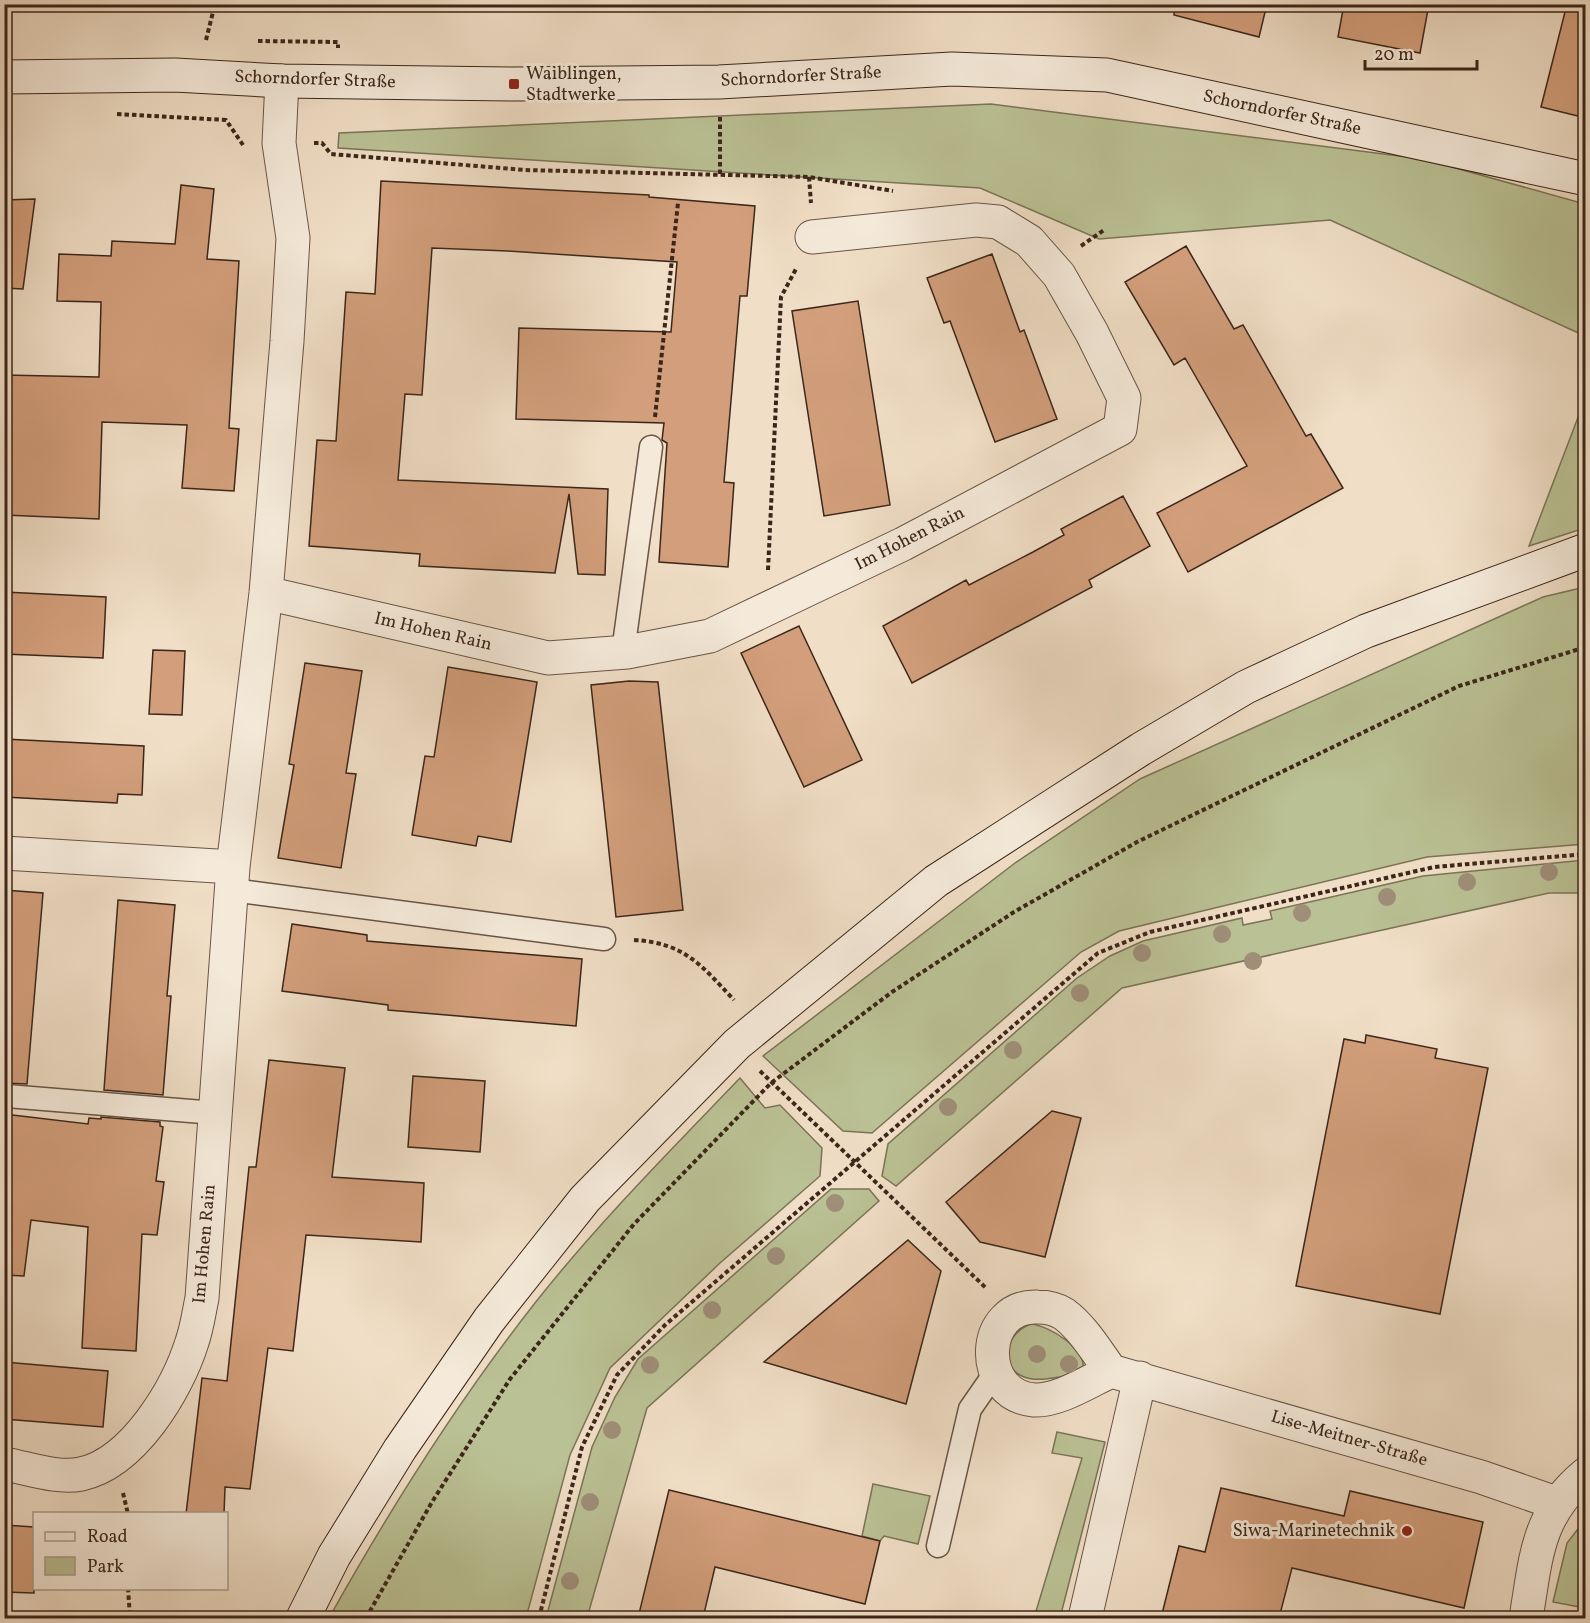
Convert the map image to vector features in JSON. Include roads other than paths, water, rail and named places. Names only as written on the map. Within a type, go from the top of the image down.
[{"type":"street","name":"Schorndorfer Straße","points":[[4,77],[175,75],[282,81],[514,84],[719,82],[952,69],[1107,75],[1586,179]]},
{"type":"street","name":"Im Hohen Rain","points":[[4,1464],[52,1473],[79,1474],[103,1467],[132,1442],[151,1421],[192,1343],[202,1298],[233,878],[266,593],[287,341],[293,238],[279,143],[282,81]]},
{"type":"street","name":"Im Hohen Rain","points":[[266,593],[548,658],[623,652],[710,636],[903,544],[1120,429],[1124,398],[1092,333],[1059,275],[1029,241],[998,222],[976,220],[813,237]]},
{"type":"street","points":[[303,1618],[334,1556],[394,1459],[489,1320],[585,1199],[736,1044],[936,881],[1142,749],[1246,687],[1366,631],[1563,556],[1586,550]]},
{"type":"street","points":[[4,852],[233,878]]},
{"type":"street","points":[[1034,1306],[1048,1307],[1062,1312],[1126,1374],[1049,1398],[1033,1400],[1017,1395],[1004,1386],[995,1373],[991,1357],[992,1342],[997,1329],[1014,1312],[1034,1306]]},
{"type":"street","points":[[1085,1618],[1126,1374]]},
{"type":"street","name":"Lise-Meitner-Straße","points":[[1126,1374],[1481,1477],[1556,1503]]},
{"type":"street","points":[[1526,1618],[1537,1551],[1556,1503],[1586,1474]]},
{"type":"lane","points":[[623,652],[651,447]]},
{"type":"lane","points":[[233,878],[604,939]]},
{"type":"lane","points":[[7,1096],[215,1113]]},
{"type":"lane","points":[[938,1546],[970,1409],[995,1373]]},
{"type":"place","name":"Waiblingen, Stadtwerke","points":[[514,84]]},
{"type":"place","name":"Siwa-Marinetechnik","points":[[1407,1531]]}]
